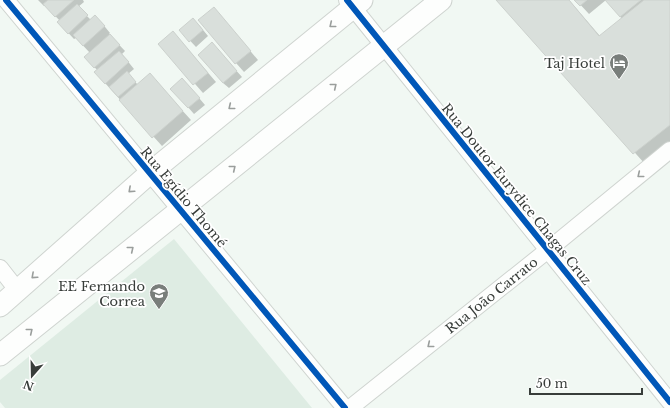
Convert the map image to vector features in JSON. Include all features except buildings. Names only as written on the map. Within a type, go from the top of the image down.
[{"type":"main road","points":[[0,355],[441,0]]},
{"type":"main road","points":[[0,306],[150,173],[354,3]]},
{"type":"street","name":"Rua Egídio Thomé","points":[[6,0],[345,408]]},
{"type":"street","name":"Rua Doutor Eurydice Chagas Cruz","points":[[354,3],[384,46],[670,402]]},
{"type":"street","name":"Rua João Carrato","points":[[350,408],[548,250],[670,150]]},
{"type":"street","points":[[0,268],[18,291]]},
{"type":"shaded area","name":"EE Fernando Correa","points":[[174,239],[312,408],[5,408],[0,402],[0,380]]},
{"type":"cycle path","points":[[6,0],[345,408]]},
{"type":"cycle path","points":[[347,0],[670,402]]},
{"type":"place","name":"Taj Hotel","points":[[619,80]]},
{"type":"place","name":"EE Fernando Correa","points":[[159,310]]}]
